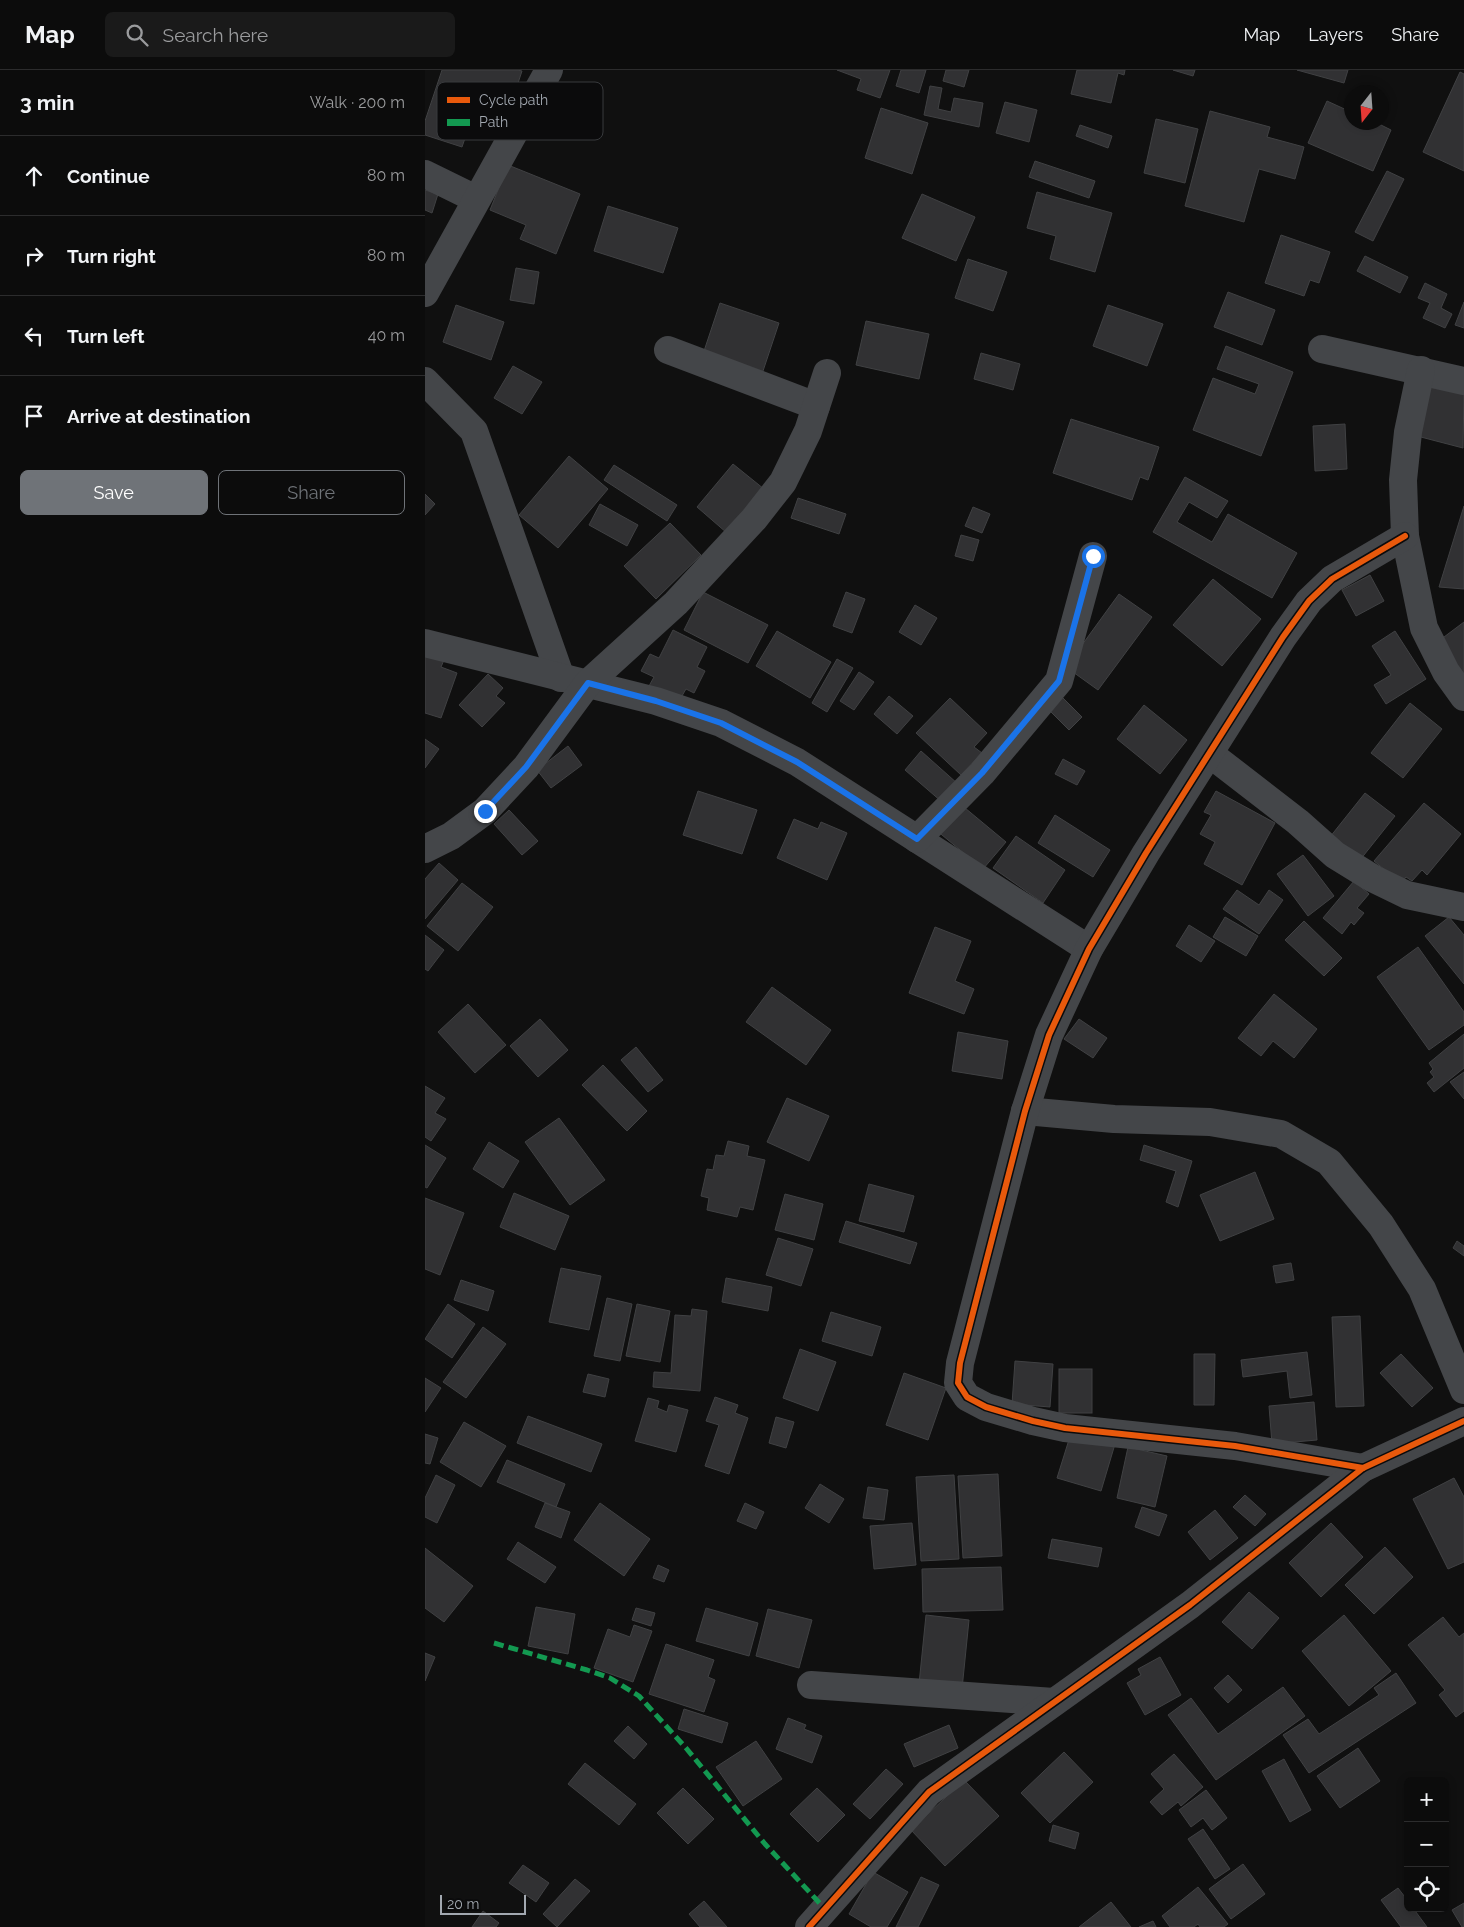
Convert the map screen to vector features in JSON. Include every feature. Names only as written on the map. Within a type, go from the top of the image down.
[{"type":"street","points":[[542,82],[549,70]]},
{"type":"street","points":[[425,293],[510,140]]},
{"type":"street","points":[[425,174],[476,200]]},
{"type":"street","points":[[1322,348],[1464,381]]},
{"type":"street","points":[[668,350],[816,406]]},
{"type":"street","points":[[1421,370],[1408,432],[1403,480],[1405,536],[1424,628],[1446,672],[1464,697]]},
{"type":"street","points":[[425,849],[451,836],[485,811],[526,767],[588,683],[676,603],[754,519],[783,482],[808,431],[827,373]]},
{"type":"street","points":[[425,381],[474,431],[561,678]]},
{"type":"street","points":[[1363,1468],[1235,1446],[1065,1428],[986,1408],[967,1397],[959,1382],[960,1363],[1025,1111],[1049,1035],[1089,949],[1146,853],[1283,637],[1309,601],[1332,579],[1405,536]]},
{"type":"street","points":[[917,839],[982,773],[1059,681],[1093,556]]},
{"type":"street","points":[[425,643],[656,701],[721,723],[797,762],[1089,949]]},
{"type":"street","points":[[1210,754],[1297,822],[1335,855],[1366,874],[1407,895],[1464,907]]},
{"type":"street","points":[[1025,1111],[1114,1119],[1210,1122],[1281,1134],[1329,1162],[1381,1225],[1422,1289],[1464,1390]]},
{"type":"street","points":[[809,1927],[929,1792],[1190,1604],[1363,1468],[1464,1421]]},
{"type":"street","points":[[811,1685],[1054,1702]]},
{"type":"building","points":[[442,70],[522,71],[518,82],[438,82]]},
{"type":"building","points":[[837,70],[890,70],[880,98],[857,90],[861,79]]},
{"type":"building","points":[[901,70],[926,70],[919,93],[896,86]]},
{"type":"building","points":[[946,70],[969,70],[964,87],[943,81]]},
{"type":"building","points":[[1077,70],[1125,70],[1124,75],[1118,73],[1111,103],[1071,94]]},
{"type":"building","points":[[1173,70],[1195,70],[1193,76]]},
{"type":"building","points":[[1297,70],[1348,70],[1344,83]]},
{"type":"building","points":[[1460,72],[1464,74],[1464,171],[1423,152]]},
{"type":"building","points":[[437,85],[437,139],[425,135],[425,121]]},
{"type":"building","points":[[930,86],[942,88],[938,109],[951,112],[954,98],[983,103],[979,127],[924,115]]},
{"type":"building","points":[[1327,101],[1344,109],[1344,130],[1391,130],[1373,171],[1308,143]]},
{"type":"building","points":[[1005,102],[1037,110],[1029,142],[996,133]]},
{"type":"building","points":[[881,108],[928,123],[912,174],[865,158]]},
{"type":"building","points":[[1210,111],[1270,127],[1267,137],[1304,147],[1295,179],[1259,169],[1244,222],[1185,206]]},
{"type":"building","points":[[1156,119],[1198,129],[1185,183],[1144,173]]},
{"type":"building","points":[[1080,125],[1112,136],[1108,148],[1076,136]]},
{"type":"building","points":[[440,140],[464,140],[462,147]]},
{"type":"building","points":[[1035,161],[1095,181],[1089,198],[1029,177]]},
{"type":"building","points":[[508,165],[580,194],[556,254],[520,239],[526,225],[490,210]]},
{"type":"building","points":[[1387,171],[1404,179],[1373,241],[1355,232]]},
{"type":"building","points":[[425,190],[438,194],[432,213],[425,210]]},
{"type":"building","points":[[1037,192],[1112,213],[1095,272],[1050,259],[1056,236],[1027,228]]},
{"type":"building","points":[[922,194],[975,217],[956,261],[902,238]]},
{"type":"building","points":[[608,206],[678,228],[663,273],[594,251]]},
{"type":"building","points":[[1281,235],[1330,252],[1319,283],[1310,280],[1304,296],[1265,283]]},
{"type":"building","points":[[1365,256],[1408,277],[1400,293],[1357,271]]},
{"type":"building","points":[[968,259],[1007,272],[993,311],[955,298]]},
{"type":"building","points":[[516,268],[539,272],[534,304],[510,300]]},
{"type":"building","points":[[1425,283],[1447,294],[1441,308],[1452,314],[1445,328],[1423,318],[1430,303],[1418,298]]},
{"type":"building","points":[[1228,292],[1275,310],[1262,345],[1214,327]]},
{"type":"building","points":[[1464,302],[1464,328],[1455,325]]},
{"type":"building","points":[[720,303],[779,323],[760,380],[701,360]]},
{"type":"building","points":[[456,305],[504,322],[491,360],[443,342]]},
{"type":"building","points":[[1108,305],[1163,324],[1147,366],[1093,346]]},
{"type":"building","points":[[866,321],[929,334],[919,379],[856,365]]},
{"type":"building","points":[[1226,346],[1293,372],[1261,456],[1193,430],[1213,378],[1255,394],[1259,384],[1217,369]]},
{"type":"building","points":[[981,353],[1020,364],[1013,390],[974,379]]},
{"type":"building","points":[[513,366],[542,382],[522,414],[494,398]]},
{"type":"building","points":[[1431,381],[1464,389],[1463,448],[1417,436]]},
{"type":"building","points":[[1071,419],[1159,447],[1148,480],[1140,477],[1132,500],[1053,473]]},
{"type":"building","points":[[1345,424],[1347,469],[1315,471],[1313,426]]},
{"type":"building","points":[[569,456],[608,489],[558,548],[519,515]]},
{"type":"building","points":[[733,464],[764,489],[727,533],[697,507]]},
{"type":"building","points":[[614,465],[677,505],[667,521],[604,480]]},
{"type":"building","points":[[1185,477],[1228,501],[1217,518],[1189,502],[1177,522],[1212,542],[1228,514],[1297,553],[1272,598],[1153,532]]},
{"type":"building","points":[[425,494],[435,504],[425,515]]},
{"type":"building","points":[[798,498],[846,514],[839,534],[791,518]]},
{"type":"building","points":[[600,504],[638,525],[627,546],[589,525]]},
{"type":"building","points":[[1464,506],[1464,589],[1439,587]]},
{"type":"building","points":[[973,507],[990,514],[982,533],[965,526]]},
{"type":"building","points":[[670,523],[701,555],[656,599],[624,566]]},
{"type":"building","points":[[961,535],[979,540],[973,561],[955,556]]},
{"type":"building","points":[[1370,575],[1384,601],[1356,616],[1342,590]]},
{"type":"building","points":[[1213,579],[1261,619],[1222,666],[1173,625]]},
{"type":"building","points":[[703,592],[768,625],[748,663],[684,630]]},
{"type":"building","points":[[846,592],[865,599],[852,633],[833,626]]},
{"type":"building","points":[[1119,594],[1152,617],[1098,690],[1066,667]]},
{"type":"building","points":[[915,605],[937,618],[921,645],[899,632]]},
{"type":"building","points":[[1464,622],[1464,682],[1436,643]]},
{"type":"building","points":[[673,630],[707,647],[697,667],[705,671],[694,693],[686,689],[679,701],[649,686],[654,677],[641,671],[650,654],[659,658]]},
{"type":"building","points":[[777,631],[831,662],[810,698],[756,666]]},
{"type":"building","points":[[1395,631],[1426,679],[1386,704],[1374,685],[1391,675],[1372,646]]},
{"type":"building","points":[[425,653],[444,660],[441,667],[457,673],[441,718],[425,713]]},
{"type":"building","points":[[837,659],[853,668],[827,712],[812,703]]},
{"type":"building","points":[[859,672],[874,682],[854,710],[840,701]]},
{"type":"building","points":[[488,674],[503,688],[496,696],[505,703],[482,727],[459,705]]},
{"type":"building","points":[[1057,692],[1082,717],[1069,730],[1044,705]]},
{"type":"building","points":[[889,696],[913,716],[897,734],[874,714]]},
{"type":"building","points":[[950,698],[987,733],[974,747],[982,753],[961,775],[916,733]]},
{"type":"building","points":[[1410,703],[1442,729],[1403,778],[1371,753]]},
{"type":"building","points":[[1144,705],[1187,740],[1160,774],[1117,739]]},
{"type":"building","points":[[425,739],[439,749],[425,768]]},
{"type":"building","points":[[568,746],[582,765],[551,788],[537,770]]},
{"type":"building","points":[[921,751],[958,784],[942,802],[905,770]]},
{"type":"building","points":[[1063,759],[1085,771],[1077,785],[1055,774]]},
{"type":"building","points":[[698,791],[757,810],[742,854],[683,835]]},
{"type":"building","points":[[1216,791],[1275,823],[1242,885],[1204,864],[1215,842],[1200,834],[1211,815],[1204,812]]},
{"type":"building","points":[[1365,793],[1395,816],[1360,860],[1330,837]]},
{"type":"building","points":[[959,803],[1006,842],[983,869],[936,830]]},
{"type":"building","points":[[1424,803],[1461,834],[1427,875],[1422,870],[1412,881],[1406,877],[1401,883],[1374,861]]},
{"type":"building","points":[[509,810],[538,841],[522,855],[494,824]]},
{"type":"building","points":[[1055,815],[1110,850],[1093,877],[1038,843]]},
{"type":"building","points":[[794,819],[818,829],[821,822],[847,833],[827,880],[777,858]]},
{"type":"building","points":[[1016,836],[1065,870],[1043,903],[993,868]]},
{"type":"building","points":[[1303,855],[1334,896],[1308,916],[1277,874]]},
{"type":"building","points":[[439,863],[458,880],[425,919],[425,879]]},
{"type":"building","points":[[1354,881],[1369,894],[1357,908],[1364,913],[1354,925],[1351,922],[1342,934],[1323,918]]},
{"type":"building","points":[[462,883],[493,907],[458,951],[427,926]]},
{"type":"building","points":[[1237,890],[1259,905],[1269,890],[1283,900],[1259,934],[1223,909]]},
{"type":"building","points":[[1225,917],[1258,936],[1246,956],[1213,937]]},
{"type":"building","points":[[1449,917],[1464,935],[1464,984],[1425,936]]},
{"type":"building","points":[[1304,921],[1342,958],[1324,976],[1285,940]]},
{"type":"building","points":[[1189,925],[1215,941],[1201,962],[1176,946]]},
{"type":"building","points":[[935,927],[971,941],[955,981],[974,989],[964,1014],[909,993]]},
{"type":"building","points":[[425,935],[444,950],[428,971],[425,969]]},
{"type":"building","points":[[1418,947],[1464,1012],[1464,1025],[1429,1050],[1377,977]]},
{"type":"building","points":[[772,987],[831,1030],[806,1065],[746,1022]]},
{"type":"building","points":[[1274,994],[1317,1029],[1294,1058],[1273,1041],[1261,1056],[1238,1038]]},
{"type":"building","points":[[468,1004],[506,1045],[475,1073],[438,1032]]},
{"type":"building","points":[[540,1019],[568,1050],[538,1077],[510,1046]]},
{"type":"building","points":[[1079,1019],[1107,1038],[1093,1058],[1064,1039]]},
{"type":"building","points":[[958,1032],[1008,1041],[1002,1079],[952,1071]]},
{"type":"building","points":[[1464,1034],[1464,1068],[1434,1092],[1427,1083],[1434,1077],[1430,1072],[1433,1069],[1429,1063]]},
{"type":"building","points":[[636,1047],[663,1080],[648,1092],[621,1060]]},
{"type":"building","points":[[603,1065],[647,1111],[627,1131],[582,1085]]},
{"type":"building","points":[[1464,1072],[1464,1099],[1450,1082]]},
{"type":"building","points":[[425,1086],[445,1098],[435,1113],[446,1119],[431,1141],[425,1137]]},
{"type":"building","points":[[787,1098],[829,1116],[809,1161],[767,1142]]},
{"type":"building","points":[[559,1118],[605,1180],[570,1205],[525,1142]]},
{"type":"building","points":[[728,1141],[749,1146],[747,1156],[765,1160],[753,1210],[740,1207],[737,1217],[707,1210],[709,1198],[701,1196],[707,1169],[713,1170],[716,1155],[724,1156]]},
{"type":"building","points":[[489,1142],[519,1161],[503,1188],[473,1169]]},
{"type":"building","points":[[425,1145],[446,1158],[427,1188],[425,1187]]},
{"type":"building","points":[[1144,1145],[1192,1161],[1178,1207],[1166,1202],[1176,1171],[1140,1160]]},
{"type":"building","points":[[1255,1172],[1274,1219],[1220,1241],[1200,1195]]},
{"type":"building","points":[[869,1184],[914,1196],[904,1232],[859,1221]]},
{"type":"building","points":[[514,1193],[569,1216],[555,1250],[500,1227]]},
{"type":"building","points":[[785,1194],[823,1204],[814,1240],[775,1230]]},
{"type":"building","points":[[425,1198],[464,1213],[440,1275],[425,1269]]},
{"type":"building","points":[[846,1221],[917,1243],[910,1264],[839,1242]]},
{"type":"building","points":[[778,1238],[813,1249],[801,1286],[766,1275]]},
{"type":"building","points":[[1457,1241],[1464,1246],[1464,1256],[1453,1248]]},
{"type":"building","points":[[1291,1263],[1294,1280],[1276,1283],[1273,1266]]},
{"type":"building","points":[[561,1268],[601,1276],[589,1330],[549,1322]]},
{"type":"building","points":[[726,1278],[772,1287],[768,1311],[722,1302]]},
{"type":"building","points":[[461,1280],[494,1291],[488,1311],[454,1300]]},
{"type":"building","points":[[607,1298],[632,1304],[620,1361],[594,1356]]},
{"type":"building","points":[[448,1304],[475,1324],[452,1358],[425,1339]]},
{"type":"building","points":[[637,1304],[670,1311],[660,1362],[626,1356]]},
{"type":"building","points":[[692,1309],[707,1311],[700,1391],[653,1387],[654,1372],[671,1373],[675,1315],[691,1316]]},
{"type":"building","points":[[831,1312],[881,1327],[872,1356],[822,1341]]},
{"type":"building","points":[[1360,1316],[1364,1406],[1336,1407],[1332,1317]]},
{"type":"building","points":[[483,1327],[506,1344],[466,1398],[443,1382]]},
{"type":"building","points":[[800,1349],[836,1362],[818,1411],[783,1398]]},
{"type":"building","points":[[1307,1352],[1312,1395],[1290,1398],[1287,1371],[1243,1377],[1241,1360]]},
{"type":"building","points":[[1194,1354],[1215,1354],[1214,1405],[1194,1405]]},
{"type":"building","points":[[1401,1354],[1433,1388],[1412,1407],[1380,1373]]},
{"type":"building","points":[[1015,1361],[1053,1364],[1050,1407],[1012,1404]]},
{"type":"building","points":[[1059,1369],[1092,1369],[1092,1413],[1059,1413]]},
{"type":"building","points":[[904,1373],[946,1388],[928,1440],[886,1425]]},
{"type":"building","points":[[588,1374],[609,1379],[605,1397],[583,1392]]},
{"type":"building","points":[[425,1378],[441,1388],[425,1412]]},
{"type":"building","points":[[715,1397],[738,1405],[735,1413],[748,1418],[729,1474],[705,1466],[719,1425],[706,1421]]},
{"type":"building","points":[[648,1398],[659,1401],[657,1408],[667,1412],[669,1405],[688,1410],[676,1452],[635,1441]]},
{"type":"building","points":[[1314,1402],[1317,1440],[1272,1444],[1269,1406]]},
{"type":"building","points":[[528,1416],[602,1444],[591,1472],[517,1443]]},
{"type":"building","points":[[776,1417],[794,1422],[786,1448],[769,1443]]},
{"type":"building","points":[[464,1422],[506,1446],[481,1487],[440,1462]]},
{"type":"building","points":[[1072,1430],[1115,1444],[1101,1491],[1057,1478]]},
{"type":"building","points":[[425,1434],[438,1438],[430,1464],[425,1463]]},
{"type":"building","points":[[1128,1447],[1167,1456],[1155,1507],[1117,1498]]},
{"type":"building","points":[[507,1460],[565,1484],[556,1507],[497,1482]]},
{"type":"building","points":[[998,1474],[1002,1556],[963,1558],[958,1476]]},
{"type":"building","points":[[436,1475],[455,1485],[437,1523],[425,1517],[425,1498]]},
{"type":"building","points":[[954,1475],[959,1559],[921,1561],[916,1477]]},
{"type":"building","points":[[1454,1478],[1464,1497],[1464,1562],[1448,1569],[1413,1499]]},
{"type":"building","points":[[820,1484],[844,1499],[829,1523],[805,1508]]},
{"type":"building","points":[[868,1487],[888,1490],[884,1520],[863,1518]]},
{"type":"building","points":[[1245,1495],[1266,1514],[1255,1526],[1233,1507]]},
{"type":"building","points":[[545,1503],[570,1512],[561,1538],[535,1527]]},
{"type":"building","points":[[600,1503],[650,1539],[624,1576],[574,1540]]},
{"type":"building","points":[[745,1503],[764,1512],[756,1529],[737,1521]]},
{"type":"building","points":[[1142,1507],[1167,1515],[1159,1536],[1135,1527]]},
{"type":"building","points":[[1215,1510],[1238,1538],[1210,1560],[1188,1532]]},
{"type":"building","points":[[912,1523],[916,1565],[874,1569],[870,1526]]},
{"type":"building","points":[[1331,1523],[1363,1557],[1321,1597],[1289,1563]]},
{"type":"building","points":[[1052,1539],[1102,1548],[1098,1567],[1048,1558]]},
{"type":"building","points":[[518,1542],[556,1567],[545,1583],[507,1559]]},
{"type":"building","points":[[1385,1547],[1413,1577],[1374,1614],[1345,1585]]},
{"type":"building","points":[[425,1548],[473,1586],[444,1622],[425,1608]]},
{"type":"building","points":[[658,1565],[669,1570],[664,1582],[653,1578]]},
{"type":"building","points":[[1001,1567],[1003,1610],[923,1612],[922,1569]]},
{"type":"building","points":[[1249,1592],[1279,1618],[1252,1649],[1222,1622]]},
{"type":"building","points":[[536,1607],[575,1614],[568,1654],[528,1646]]},
{"type":"building","points":[[636,1608],[655,1613],[651,1626],[632,1620]]},
{"type":"building","points":[[706,1608],[758,1623],[749,1656],[696,1641]]},
{"type":"building","points":[[768,1609],[812,1620],[799,1668],[756,1656]]},
{"type":"building","points":[[926,1615],[969,1620],[962,1689],[919,1684]]},
{"type":"building","points":[[1344,1615],[1391,1671],[1349,1706],[1302,1651]]},
{"type":"building","points":[[1443,1617],[1459,1637],[1464,1633],[1464,1711],[1456,1717],[1439,1695],[1445,1690],[1408,1645]]},
{"type":"building","points":[[634,1625],[652,1631],[633,1682],[594,1668],[608,1629],[630,1637]]},
{"type":"building","points":[[666,1644],[714,1660],[708,1677],[715,1680],[704,1712],[649,1694]]},
{"type":"building","points":[[425,1653],[435,1657],[425,1681]]},
{"type":"building","points":[[1160,1657],[1181,1695],[1145,1715],[1127,1683],[1141,1675],[1138,1669]]},
{"type":"building","points":[[1396,1673],[1416,1703],[1309,1773],[1283,1735],[1308,1719],[1319,1734],[1379,1695],[1374,1688]]},
{"type":"building","points":[[1228,1675],[1242,1690],[1228,1703],[1214,1688]]},
{"type":"building","points":[[1283,1687],[1305,1716],[1216,1780],[1168,1715],[1191,1698],[1218,1734]]},
{"type":"building","points":[[684,1709],[728,1723],[722,1743],[678,1729]]},
{"type":"building","points":[[788,1718],[806,1725],[804,1729],[822,1736],[812,1763],[776,1749]]},
{"type":"building","points":[[949,1725],[958,1748],[914,1767],[904,1744]]},
{"type":"building","points":[[628,1726],[647,1744],[634,1759],[614,1741]]},
{"type":"building","points":[[756,1741],[782,1779],[743,1806],[716,1767]]},
{"type":"building","points":[[1358,1748],[1380,1781],[1340,1808],[1317,1776]]},
{"type":"building","points":[[1064,1752],[1093,1782],[1050,1823],[1021,1793]]},
{"type":"building","points":[[1174,1754],[1203,1787],[1181,1806],[1178,1802],[1162,1815],[1150,1802],[1164,1789],[1151,1774]]},
{"type":"building","points":[[1284,1759],[1311,1810],[1290,1822],[1262,1771]]},
{"type":"building","points":[[585,1763],[636,1804],[619,1825],[568,1784]]},
{"type":"building","points":[[886,1769],[903,1784],[870,1819],[853,1804]]},
{"type":"building","points":[[964,1780],[999,1816],[945,1866],[911,1830]]},
{"type":"building","points":[[683,1788],[714,1819],[688,1844],[657,1813]]},
{"type":"building","points":[[817,1788],[845,1815],[818,1842],[790,1814]]},
{"type":"building","points":[[1206,1790],[1227,1818],[1212,1830],[1203,1818],[1191,1827],[1179,1810]]},
{"type":"building","points":[[1053,1825],[1079,1833],[1075,1849],[1049,1841]]},
{"type":"building","points":[[1203,1829],[1230,1869],[1215,1879],[1188,1839]]},
{"type":"building","points":[[1243,1864],[1265,1894],[1231,1919],[1209,1889]]},
{"type":"building","points":[[523,1865],[549,1883],[536,1902],[509,1883]]},
{"type":"building","points":[[873,1872],[908,1892],[887,1927],[871,1927],[849,1914]]},
{"type":"building","points":[[921,1877],[939,1885],[918,1927],[896,1927]]},
{"type":"building","points":[[575,1879],[590,1891],[557,1927],[543,1914]]},
{"type":"building","points":[[1198,1887],[1228,1924],[1224,1927],[1200,1927],[1198,1924],[1194,1927],[1170,1927],[1162,1916]]},
{"type":"building","points":[[1398,1888],[1404,1896],[1404,1912],[1416,1912],[1427,1927],[1401,1927],[1381,1900]]},
{"type":"building","points":[[704,1901],[727,1927],[700,1927],[689,1914]]},
{"type":"building","points":[[1111,1902],[1131,1927],[1079,1927]]},
{"type":"building","points":[[1464,1903],[1464,1927],[1462,1927],[1452,1910]]},
{"type":"building","points":[[483,1911],[499,1923],[496,1927],[472,1927]]},
{"type":"building","points":[[1153,1921],[1156,1927],[1139,1927]]},
{"type":"marked path","points":[[494,1643],[610,1678],[639,1696],[686,1748],[765,1844],[826,1910]]},
{"type":"cycle path","points":[[1363,1468],[1235,1446],[1065,1428],[986,1407],[967,1397],[958,1383],[960,1363],[1025,1111],[1049,1035],[1089,949],[1146,853],[1283,637],[1309,601],[1332,579],[1405,536]]},
{"type":"cycle path","points":[[809,1927],[929,1792],[1190,1605],[1363,1468],[1464,1421]]},
{"type":"route","points":[[485,811],[526,767],[588,683],[656,701],[721,723],[797,762],[917,839],[982,773],[1059,681],[1093,556]]}]
